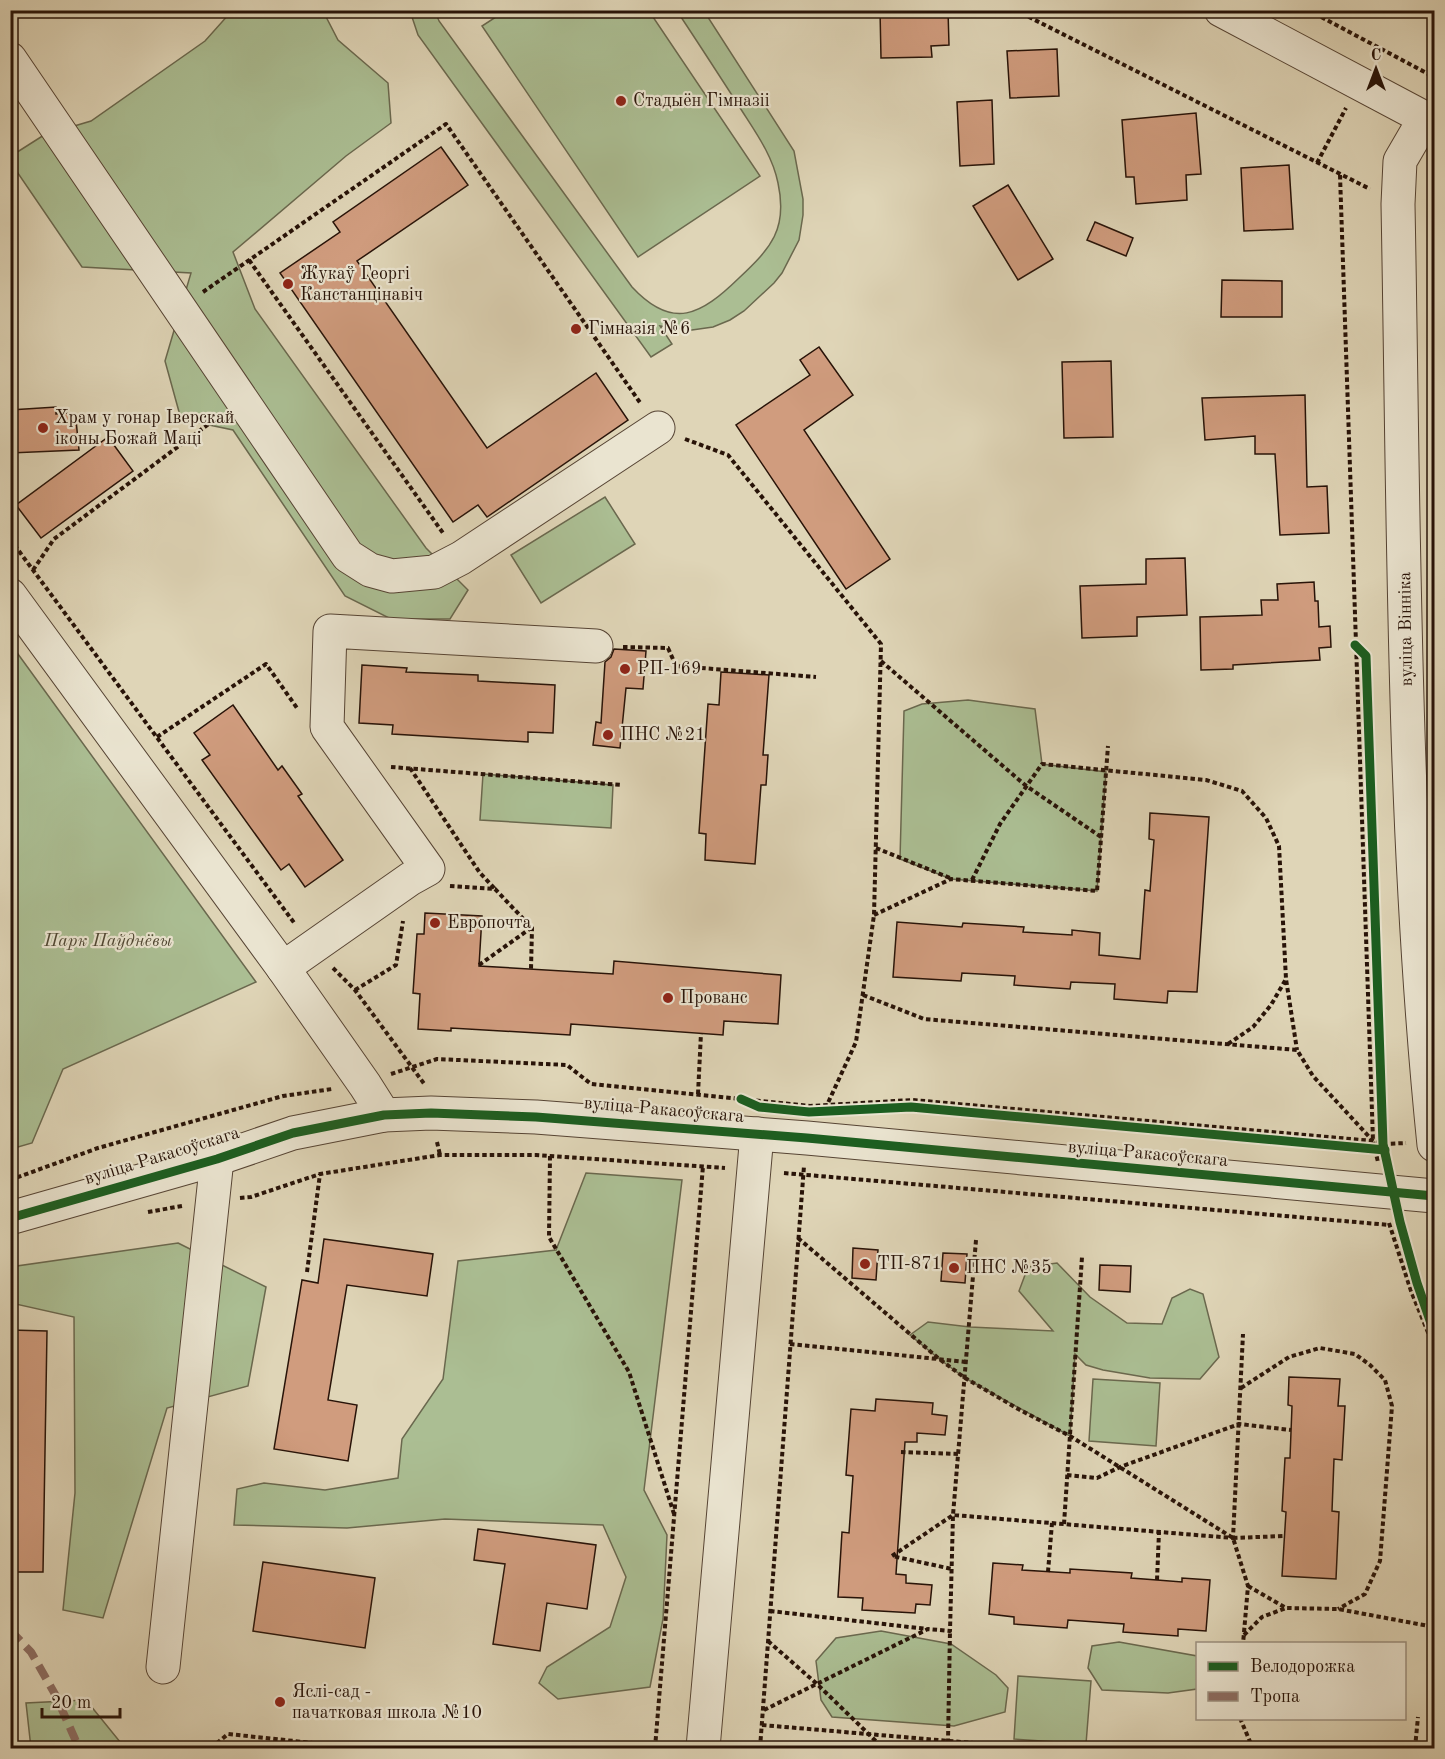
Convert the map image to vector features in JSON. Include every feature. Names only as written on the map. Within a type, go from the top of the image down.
[{"type":"street","points":[[1221,10],[1430,121]]},
{"type":"street","points":[[10,59],[348,555],[370,570],[392,576],[434,572],[461,558],[658,428]]},
{"type":"street","name":"вуліца Вінніка","points":[[1430,121],[1400,161],[1398,204],[1408,755],[1419,970],[1434,1143]]},
{"type":"street","points":[[10,595],[283,968],[384,1115]]},
{"type":"street","points":[[283,968],[428,868],[327,727],[330,631],[596,646]]},
{"type":"street","name":"вуліца Ракасоўскага","points":[[10,1218],[217,1159],[293,1133],[384,1115],[431,1113],[536,1117],[757,1134],[809,1119],[1389,1203],[1434,1196]]},
{"type":"street","points":[[703,1749],[757,1134]]},
{"type":"street","points":[[163,1667],[217,1159]]},
{"type":"path","points":[[1015,10],[1398,204]]},
{"type":"path","points":[[1308,10],[1434,77]]},
{"type":"path","points":[[196,297],[446,123],[658,428],[728,455],[881,644],[874,915],[856,1042],[827,1105],[809,1119],[760,1749]]},
{"type":"path","points":[[1340,174],[1355,645],[1366,656],[1379,1146],[1389,1203],[1410,1291],[1434,1347]]},
{"type":"path","points":[[249,260],[461,558]]},
{"type":"path","points":[[33,569],[54,539],[242,399]]},
{"type":"path","points":[[10,539],[312,947],[355,990],[411,1066],[437,1059],[567,1065],[591,1084],[741,1099],[759,1107],[809,1119],[911,1107],[1379,1146],[1434,1143]]},
{"type":"path","points":[[596,646],[668,648],[676,666],[816,677]]},
{"type":"path","points":[[881,660],[1025,785],[1101,837]]},
{"type":"path","points":[[157,737],[266,664],[300,713]]},
{"type":"path","points":[[876,848],[951,879],[1097,891],[1108,746]]},
{"type":"path","points":[[972,880],[1000,824],[1025,785],[1042,764],[1206,780],[1242,791],[1266,818],[1279,846],[1286,979],[1297,1050],[1313,1076],[1379,1146]]},
{"type":"path","points":[[354,765],[622,785]]},
{"type":"path","points":[[410,768],[480,873],[532,928],[531,969]]},
{"type":"path","points":[[874,915],[951,879]]},
{"type":"path","points":[[445,886],[495,890]]},
{"type":"path","points":[[355,990],[396,965],[404,912]]},
{"type":"path","points":[[479,965],[532,928]]},
{"type":"path","points":[[1227,1044],[1253,1027],[1271,1005],[1286,979]]},
{"type":"path","points":[[863,995],[924,1019],[1297,1050]]},
{"type":"path","points":[[698,1094],[701,1033]]},
{"type":"path","points":[[10,1180],[98,1148],[283,1096]]},
{"type":"path","points":[[827,1105],[913,1100],[1379,1146]]},
{"type":"path","points":[[440,1155],[550,1156],[803,1174],[1389,1203]]},
{"type":"path","points":[[550,1156],[549,1237],[629,1372],[675,1518]]},
{"type":"path","points":[[655,1749],[703,1166]]},
{"type":"path","points":[[308,1272],[320,1174]]},
{"type":"path","points":[[1389,1203],[1400,1222],[1434,1332]]},
{"type":"path","points":[[798,1238],[938,1359],[965,1378],[1070,1436],[1233,1538]]},
{"type":"path","points":[[942,1749],[948,1742],[953,1515],[976,1240]]},
{"type":"path","points":[[1064,1524],[1082,1257]]},
{"type":"path","points":[[1243,1334],[1233,1538],[1248,1586],[1243,1642]]},
{"type":"path","points":[[790,1344],[967,1362]]},
{"type":"path","points":[[1241,1388],[1288,1357],[1320,1348],[1355,1354],[1385,1380],[1392,1406],[1380,1561],[1365,1594],[1338,1609]]},
{"type":"path","points":[[1067,1475],[1097,1478],[1120,1467],[1239,1424],[1291,1430]]},
{"type":"path","points":[[901,1452],[958,1454]]},
{"type":"path","points":[[952,1569],[892,1556],[953,1515],[1233,1538],[1284,1536]]},
{"type":"path","points":[[1048,1572],[1052,1523]]},
{"type":"path","points":[[1157,1580],[1159,1532]]},
{"type":"path","points":[[1248,1586],[1286,1608]]},
{"type":"path","points":[[1244,1636],[1262,1617],[1286,1608],[1338,1609],[1434,1627]]},
{"type":"path","points":[[770,1611],[951,1631]]},
{"type":"path","points":[[763,1710],[928,1629]]},
{"type":"path","points":[[768,1641],[817,1684],[883,1749]]},
{"type":"path","points":[[1415,1749],[1418,1717]]},
{"type":"path","points":[[1240,1720],[1251,1744],[1259,1749]]},
{"type":"path","points":[[762,1725],[1032,1749]]},
{"type":"path","points":[[211,1749],[228,1734],[360,1749]]},
{"type":"path","points":[[289,1741],[295,1749]]},
{"type":"green space","points":[[230,11],[323,11],[338,40],[388,83],[391,123],[346,156],[233,252],[255,309],[426,548],[468,590],[450,619],[391,619],[345,596],[233,430],[181,419],[165,361],[191,273],[82,267],[11,163],[11,156],[44,135],[91,121],[205,41]]},
{"type":"green space","points":[[410,11],[435,11],[439,21],[632,287],[647,301],[661,309],[674,313],[687,313],[712,301],[760,257],[774,237],[781,213],[778,183],[767,151],[677,11],[704,11],[794,151],[803,199],[803,215],[799,240],[782,273],[744,311],[730,320],[713,327],[692,330],[660,326],[672,344],[651,357],[418,35]]},
{"type":"green space","name":"Стадыён Гімназіі","points":[[505,11],[649,11],[760,176],[638,257],[482,26]]},
{"type":"green space","points":[[605,497],[635,544],[541,603],[511,555]]},
{"type":"green space","name":"Парк Паўднёвы","points":[[10,643],[256,982],[63,1069],[32,1143],[11,1149]]},
{"type":"green space","points":[[968,700],[1035,709],[1042,764],[1106,772],[1097,891],[951,879],[900,859],[904,711],[922,704]]},
{"type":"green space","points":[[483,774],[613,785],[611,828],[480,820]]},
{"type":"green space","points":[[586,1173],[682,1180],[644,1490],[667,1535],[663,1619],[650,1687],[558,1699],[539,1683],[547,1667],[610,1627],[626,1577],[603,1525],[445,1519],[347,1528],[234,1525],[237,1489],[264,1483],[325,1490],[398,1478],[402,1439],[443,1379],[458,1261],[556,1250]]},
{"type":"green space","points":[[178,1243],[266,1287],[248,1386],[167,1408],[103,1618],[63,1610],[75,1493],[74,1317],[11,1303],[10,1267]]},
{"type":"green space","points":[[1057,1263],[1090,1297],[1127,1323],[1162,1324],[1172,1298],[1190,1289],[1203,1294],[1219,1357],[1200,1379],[1150,1378],[1086,1365],[1075,1354],[1070,1436],[965,1378],[910,1335],[928,1322],[970,1327],[1053,1331],[1019,1291],[1028,1267]]},
{"type":"green space","points":[[1093,1379],[1160,1383],[1156,1446],[1089,1441]]},
{"type":"green space","points":[[881,1631],[951,1644],[996,1675],[1008,1688],[1005,1712],[954,1726],[832,1717],[821,1700],[816,1661],[836,1638]]},
{"type":"green space","points":[[1119,1642],[1196,1656],[1196,1689],[1168,1693],[1102,1690],[1088,1668],[1092,1646]]},
{"type":"green space","points":[[1018,1676],[1091,1681],[1086,1744],[1014,1739]]},
{"type":"green space","points":[[86,1700],[125,1748],[31,1748],[26,1703]]},
{"type":"green space","points":[[948,1742],[1032,1748],[942,1748]]},
{"type":"building","points":[[880,10],[948,10],[949,45],[931,46],[932,57],[881,58]]},
{"type":"building","points":[[1057,49],[1059,96],[1010,98],[1007,51]]},
{"type":"building","points":[[992,100],[994,164],[960,166],[957,102]]},
{"type":"building","points":[[1196,113],[1201,174],[1186,175],[1187,200],[1136,204],[1134,177],[1126,177],[1122,120]]},
{"type":"building","points":[[441,147],[468,185],[357,261],[487,448],[596,373],[628,420],[487,517],[478,505],[453,522],[280,273],[340,232],[333,222]]},
{"type":"building","points":[[1289,165],[1293,229],[1244,231],[1241,168]]},
{"type":"building","points":[[1008,185],[1053,259],[1018,280],[973,206]]},
{"type":"building","points":[[1095,222],[1133,238],[1126,256],[1087,240]]},
{"type":"building","points":[[1222,280],[1282,281],[1282,317],[1221,317]]},
{"type":"building","points":[[819,347],[853,395],[804,430],[890,559],[846,589],[736,425],[810,375],[800,360]]},
{"type":"building","points":[[1111,361],[1113,437],[1064,438],[1062,362]]},
{"type":"building","points":[[1305,395],[1307,487],[1327,486],[1329,533],[1280,535],[1275,454],[1255,454],[1255,436],[1205,440],[1202,398]]},
{"type":"building","name":"Храм у гонар Іверскай іконы Божай Маці","points":[[56,407],[56,414],[69,413],[76,420],[79,450],[10,453],[10,410]]},
{"type":"building","points":[[108,437],[133,471],[41,538],[16,505]]},
{"type":"building","points":[[1185,558],[1187,615],[1137,617],[1137,636],[1082,638],[1080,586],[1146,584],[1146,559]]},
{"type":"building","points":[[1314,582],[1315,601],[1318,601],[1319,627],[1330,626],[1331,647],[1319,648],[1320,660],[1233,665],[1233,669],[1201,670],[1200,617],[1262,615],[1261,600],[1278,600],[1277,584]]},
{"type":"building","points":[[614,649],[646,651],[643,689],[626,688],[620,748],[593,745],[596,722],[601,723],[605,662],[611,657]]},
{"type":"building","points":[[362,665],[407,668],[406,672],[478,675],[478,681],[555,685],[553,733],[528,732],[528,742],[392,734],[393,725],[359,723]]},
{"type":"building","points":[[721,672],[769,675],[763,755],[768,755],[766,785],[761,785],[755,864],[705,860],[706,834],[699,833],[708,704],[719,705]]},
{"type":"building","points":[[233,705],[278,770],[282,766],[302,794],[298,796],[343,860],[305,887],[289,864],[281,870],[202,760],[210,755],[194,733]]},
{"type":"building","points":[[1150,813],[1209,817],[1197,992],[1168,991],[1167,1003],[1114,999],[1115,984],[1071,982],[1070,989],[1014,985],[1015,976],[962,973],[961,981],[893,977],[897,922],[962,927],[963,923],[1024,927],[1023,932],[1072,935],[1072,930],[1100,933],[1099,955],[1140,959],[1145,890],[1150,891],[1154,840],[1149,839]]},
{"type":"building","points":[[425,913],[482,916],[479,966],[613,974],[614,961],[781,975],[778,1024],[724,1021],[723,1035],[571,1024],[570,1035],[451,1028],[451,1031],[418,1029],[420,994],[413,993],[417,934],[424,934]]},
{"type":"building","points":[[324,1239],[433,1254],[427,1296],[347,1285],[328,1400],[357,1405],[348,1461],[274,1449],[302,1280],[318,1283]]},
{"type":"building","name":"ТП-871","points":[[853,1248],[878,1250],[876,1280],[852,1278]]},
{"type":"building","name":"ПНС №35","points":[[943,1253],[967,1254],[965,1283],[941,1281]]},
{"type":"building","points":[[1100,1265],[1131,1266],[1130,1292],[1099,1290]]},
{"type":"building","points":[[10,1330],[47,1331],[43,1572],[10,1572]]},
{"type":"building","points":[[1289,1377],[1340,1379],[1338,1406],[1345,1406],[1342,1460],[1334,1459],[1332,1511],[1339,1512],[1336,1579],[1282,1576],[1286,1512],[1282,1511],[1285,1458],[1290,1458],[1292,1406],[1288,1405]]},
{"type":"building","points":[[876,1399],[933,1403],[932,1414],[947,1416],[945,1435],[917,1433],[917,1442],[905,1442],[896,1574],[906,1575],[906,1583],[932,1585],[930,1605],[916,1604],[915,1613],[862,1610],[863,1598],[838,1597],[842,1532],[849,1533],[853,1476],[846,1475],[851,1409],[875,1411]]},
{"type":"building","points":[[478,1529],[596,1545],[587,1609],[547,1603],[540,1651],[493,1644],[505,1564],[474,1560]]},
{"type":"building","points":[[263,1562],[375,1578],[365,1648],[253,1631]]},
{"type":"building","points":[[993,1563],[1023,1565],[1022,1570],[1070,1573],[1070,1569],[1132,1573],[1131,1578],[1182,1582],[1182,1578],[1210,1580],[1206,1631],[1178,1629],[1178,1636],[1123,1632],[1124,1624],[1068,1620],[1067,1628],[1014,1624],[1014,1617],[989,1614]]},
{"type":"marked path","points":[[10,1630],[31,1652],[56,1696],[79,1748]]},
{"type":"cycle path","points":[[1355,645],[1366,656],[1383,1144],[1400,1222],[1434,1332]]},
{"type":"cycle path","points":[[741,1099],[759,1107],[809,1112],[911,1107],[1385,1150]]},
{"type":"cycle path","points":[[10,1218],[217,1159],[293,1133],[384,1115],[431,1113],[536,1117],[807,1138],[1434,1196]]},
{"type":"place","name":"Стадыён Гімназіі","points":[[621,101]]},
{"type":"place","name":"Жукаў Георгі Канстанцінавіч","points":[[288,284]]},
{"type":"place","name":"Гімназія №6","points":[[576,329]]},
{"type":"place","name":"Храм у гонар Іверскай іконы Божай Маці","points":[[43,428]]},
{"type":"place","name":"РП-169","points":[[625,669]]},
{"type":"place","name":"ПНС №21","points":[[608,735]]},
{"type":"place","name":"Европочта","points":[[435,923]]},
{"type":"place","name":"Прованс","points":[[668,998]]},
{"type":"place","name":"ТП-871","points":[[865,1264]]},
{"type":"place","name":"ПНС №35","points":[[954,1268]]},
{"type":"place","name":"Яслі-сад - пачатковая школа №10","points":[[280,1702]]}]
